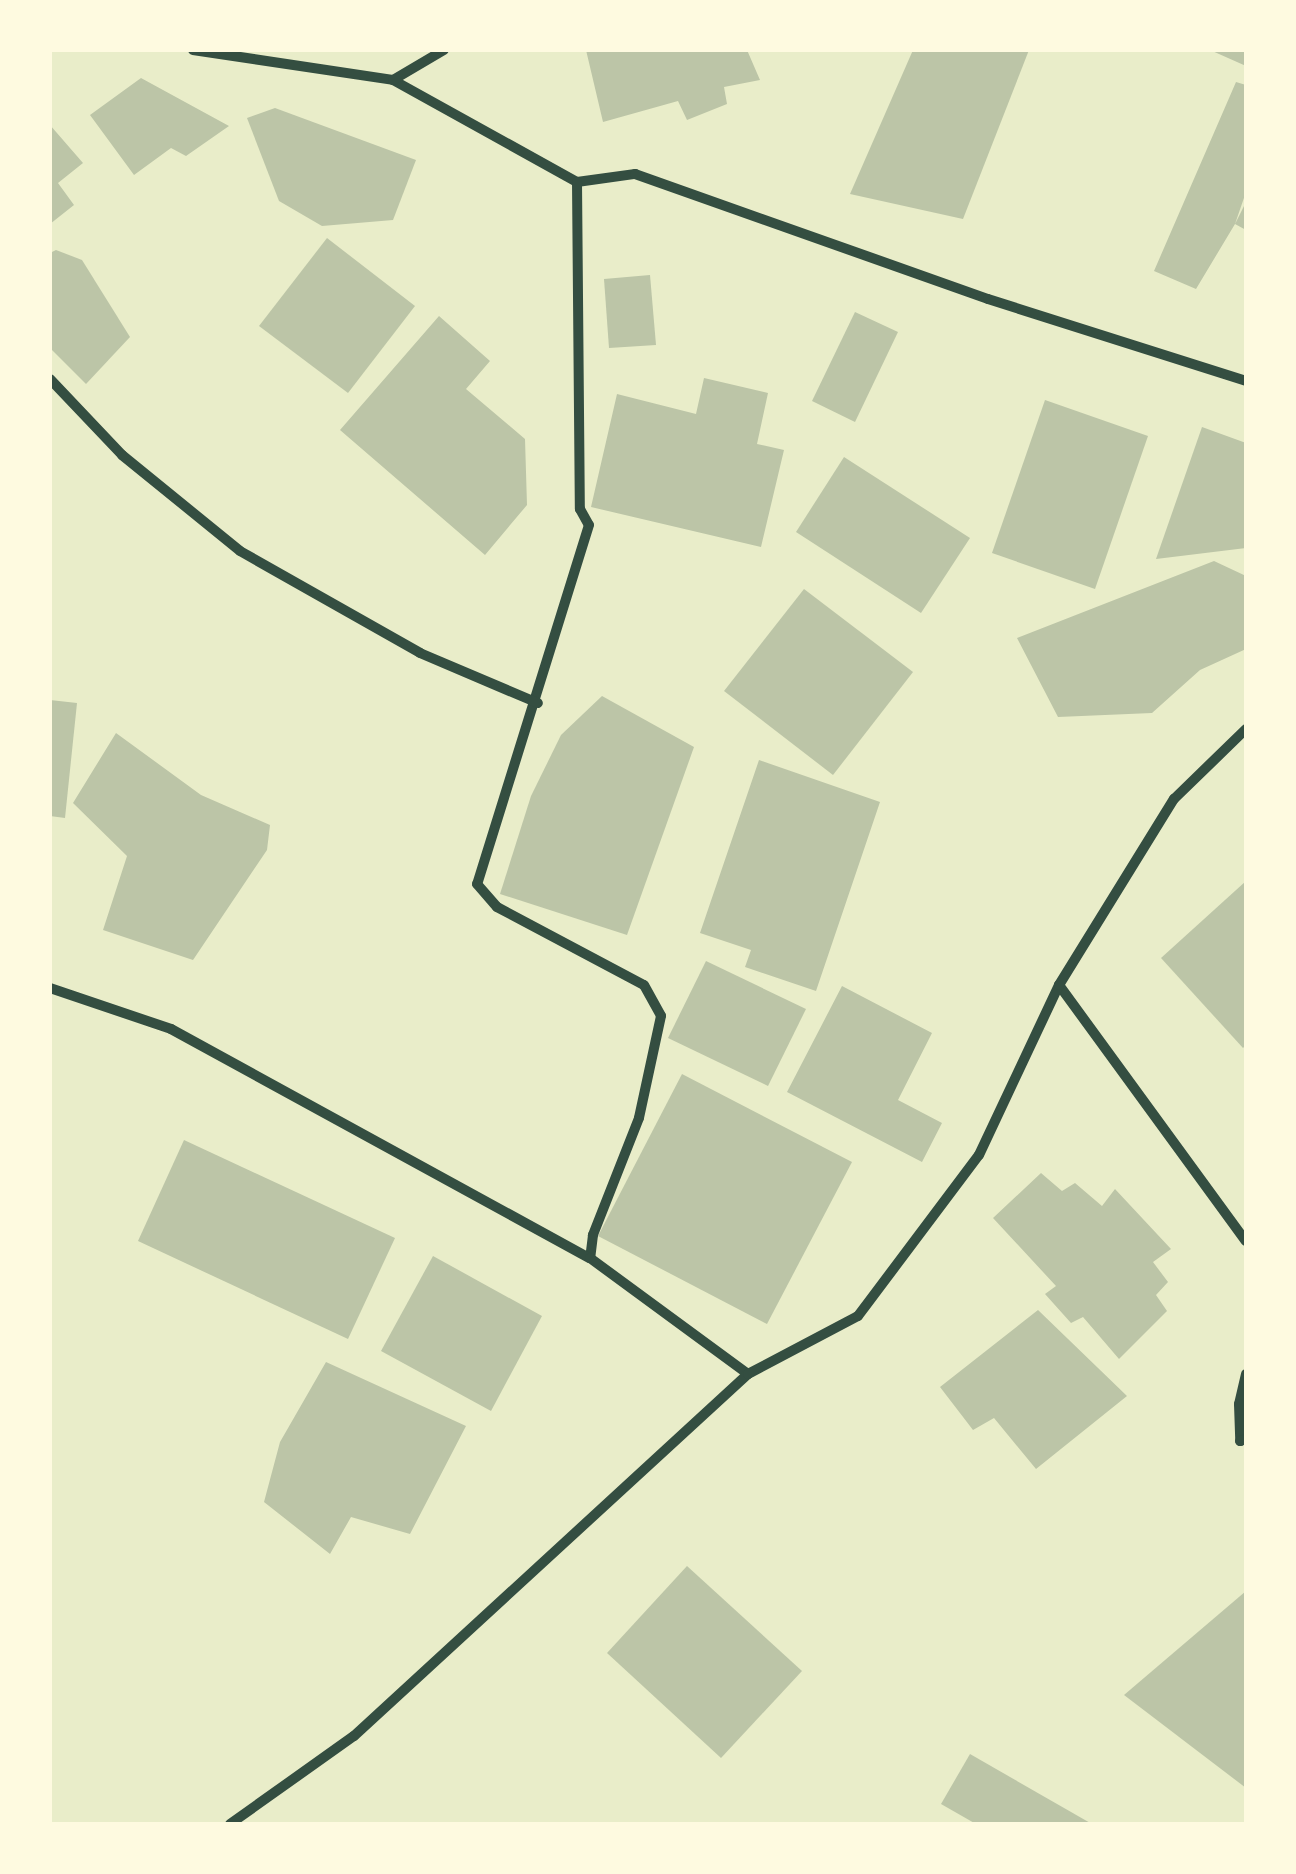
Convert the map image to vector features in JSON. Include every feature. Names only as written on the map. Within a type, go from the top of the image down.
[{"type":"street","points":[[193,50],[392,80],[576,182],[635,174],[988,299],[1246,381]]},
{"type":"street","points":[[392,80],[444,50]]},
{"type":"street","points":[[576,182],[580,490],[589,525],[538,703],[478,884],[497,907],[644,985],[661,1016],[639,1118],[593,1235],[590,1258]]},
{"type":"street","points":[[50,379],[122,456],[240,551],[420,653],[538,703]]},
{"type":"street","points":[[230,1824],[354,1736],[748,1374],[858,1316],[926,1232],[979,1155],[1059,985],[1174,799],[1246,730]]},
{"type":"street","points":[[1059,985],[1246,1241]]},
{"type":"street","points":[[50,988],[170,1029],[590,1258],[748,1374]]},
{"type":"street","points":[[1246,1374],[1239,1404],[1240,1441],[1246,1439]]},
{"type":"building","points":[[586,50],[747,50],[760,80],[724,87],[727,104],[687,120],[678,101],[603,122]]},
{"type":"building","points":[[913,50],[1029,50],[963,219],[850,194]]},
{"type":"building","points":[[1210,50],[1246,50],[1246,66]]},
{"type":"building","points":[[141,78],[229,126],[186,156],[171,148],[134,175],[90,115]]},
{"type":"building","points":[[1236,82],[1246,85],[1246,192],[1235,224],[1196,289],[1154,271]]},
{"type":"building","points":[[275,108],[416,160],[393,220],[322,226],[279,201],[247,118]]},
{"type":"building","points":[[50,125],[83,163],[58,183],[74,205],[50,224]]},
{"type":"building","points":[[1246,202],[1246,230],[1235,224]]},
{"type":"building","points":[[327,238],[415,306],[348,393],[259,326]]},
{"type":"building","points":[[56,250],[82,260],[130,337],[86,384],[50,348],[50,253]]},
{"type":"building","points":[[650,275],[656,345],[609,348],[604,279]]},
{"type":"building","points":[[855,312],[898,332],[855,422],[812,401]]},
{"type":"building","points":[[439,316],[490,361],[466,389],[525,439],[527,505],[485,555],[340,430]]},
{"type":"building","points":[[704,378],[768,393],[757,444],[784,450],[761,547],[591,507],[617,394],[696,414]]},
{"type":"building","points":[[1045,400],[1148,436],[1095,589],[992,553]]},
{"type":"building","points":[[1202,427],[1246,443],[1246,548],[1156,559]]},
{"type":"building","points":[[844,457],[970,538],[921,613],[796,532]]},
{"type":"building","points":[[1214,561],[1246,576],[1246,649],[1200,670],[1152,713],[1058,717],[1017,638]]},
{"type":"building","points":[[804,589],[913,672],[833,775],[724,691]]},
{"type":"building","points":[[602,696],[694,747],[627,935],[500,894],[531,796],[561,735]]},
{"type":"building","points":[[50,700],[77,703],[65,818],[50,816]]},
{"type":"building","points":[[116,733],[201,795],[270,825],[267,850],[193,960],[103,930],[127,856],[73,803]]},
{"type":"building","points":[[759,760],[880,802],[816,991],[745,967],[751,950],[700,933]]},
{"type":"building","points":[[1246,881],[1246,1045],[1243,1048],[1161,958]]},
{"type":"building","points":[[706,961],[806,1009],[768,1086],[668,1038]]},
{"type":"building","points":[[842,986],[932,1033],[898,1100],[942,1123],[922,1162],[787,1092]]},
{"type":"building","points":[[682,1074],[852,1162],[767,1324],[598,1236]]},
{"type":"building","points":[[184,1140],[395,1238],[348,1339],[138,1241]]},
{"type":"building","points":[[1041,1173],[1062,1191],[1075,1183],[1102,1206],[1115,1189],[1171,1249],[1153,1262],[1168,1282],[1156,1295],[1167,1311],[1119,1359],[1083,1317],[1071,1323],[1045,1294],[1056,1286],[993,1218]]},
{"type":"building","points":[[433,1256],[542,1316],[491,1411],[381,1351]]},
{"type":"building","points":[[1038,1310],[1127,1396],[1036,1469],[994,1418],[973,1430],[940,1387]]},
{"type":"building","points":[[326,1362],[466,1426],[410,1534],[351,1517],[330,1554],[264,1502],[280,1442]]},
{"type":"building","points":[[687,1566],[802,1671],[721,1758],[607,1653]]},
{"type":"building","points":[[1246,1591],[1246,1788],[1124,1695]]},
{"type":"building","points":[[970,1754],[1092,1824],[976,1824],[941,1804]]}]
